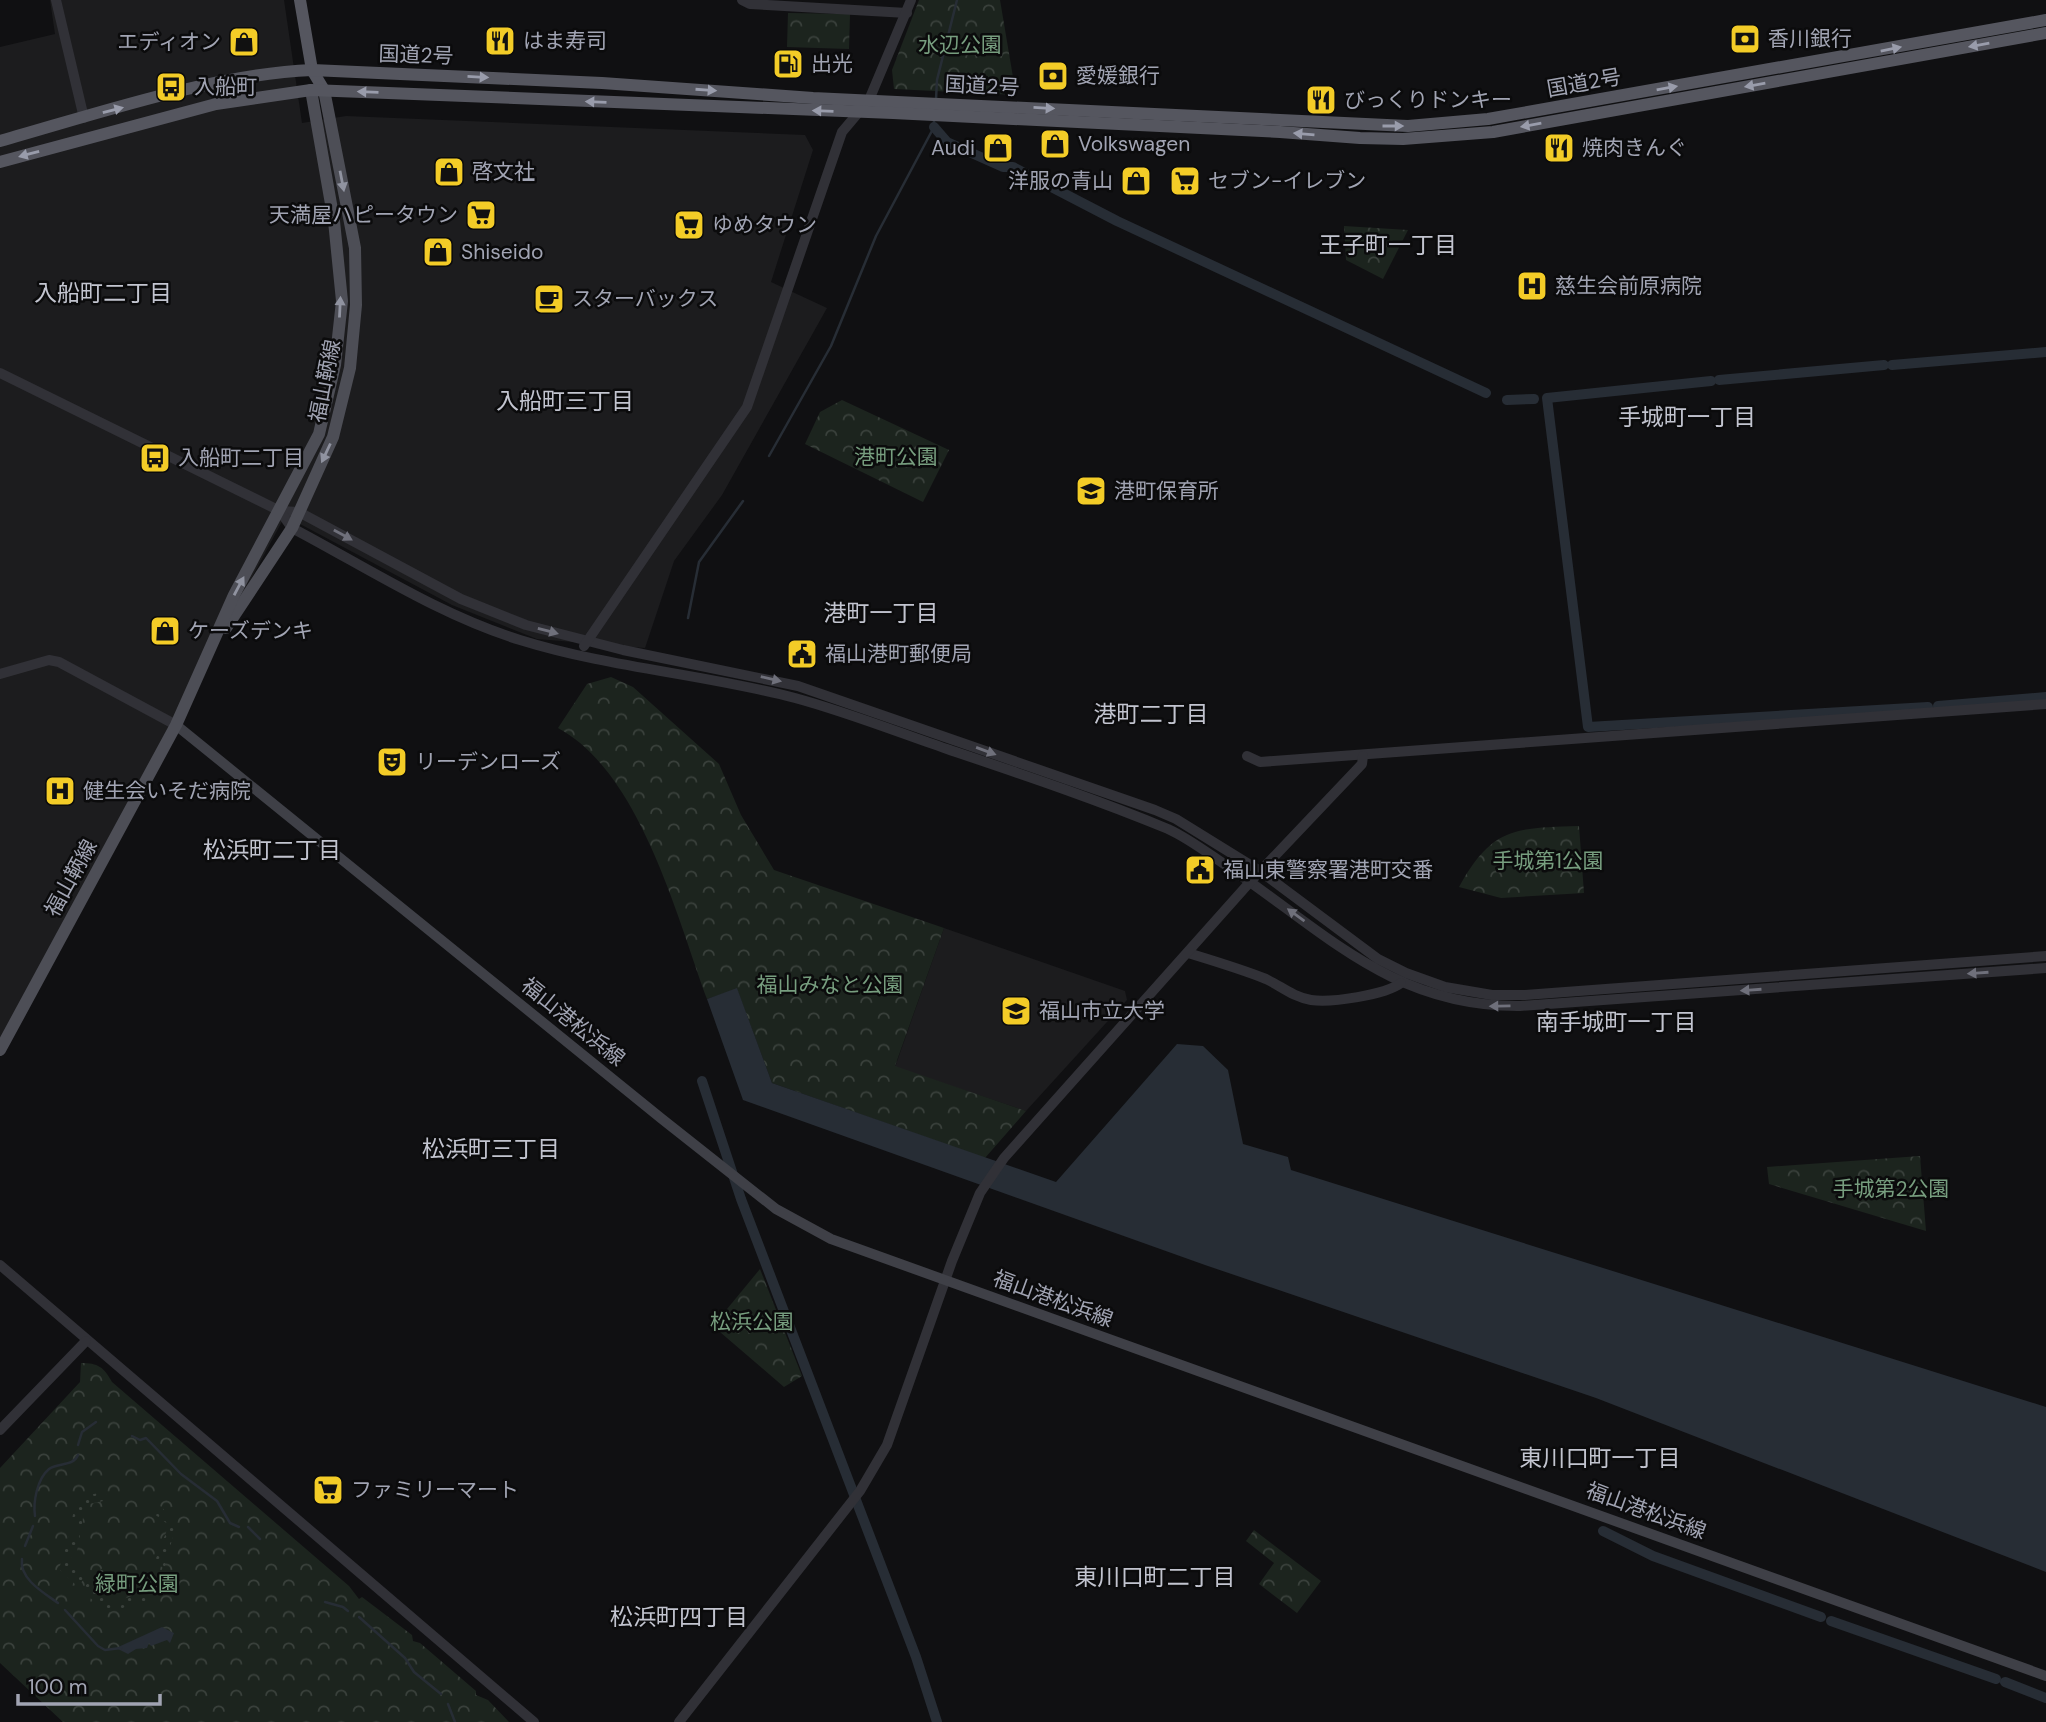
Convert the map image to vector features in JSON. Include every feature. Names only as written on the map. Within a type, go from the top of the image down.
[{"type":"highway","points":[[300,0],[312,70],[311,90]]},
{"type":"highway","name":"国道2号","points":[[951,110],[1408,126],[1488,119],[2046,20]]},
{"type":"highway","name":"国道2号","points":[[0,141],[274,72],[312,70],[602,83],[869,100],[916,108],[1403,139],[1493,132],[2046,33]]},
{"type":"highway","points":[[312,70],[324,90]]},
{"type":"highway","name":"国道2号","points":[[0,162],[216,104],[311,90],[856,112],[916,108]]},
{"type":"main road","name":"福山鞆線","points":[[0,1049],[176,725],[234,595],[319,434],[335,365],[342,301],[334,221],[311,90]]},
{"type":"main road","name":"福山鞆線","points":[[212,648],[292,528],[333,437],[349,368],[356,304],[355,248],[324,90]]},
{"type":"main road","name":"福山港松浜線","points":[[176,725],[776,1209],[831,1239],[2046,1676]]},
{"type":"street","points":[[56,0],[84,118]]},
{"type":"street","points":[[742,0],[750,4],[906,13]]},
{"type":"street","points":[[578,654],[747,407],[842,132],[856,112],[869,100],[911,0]]},
{"type":"street","points":[[0,373],[280,511],[299,512],[461,600],[526,625],[588,641],[763,677],[839,698],[1176,819],[1260,871],[1388,964],[1445,987],[1492,995],[2046,956]]},
{"type":"street","points":[[280,511],[292,528],[455,615],[520,640],[649,671],[738,684],[834,710],[1171,830],[1250,881],[1371,969],[1401,983],[1473,1005],[1520,1006],[2046,968]]},
{"type":"street","points":[[0,674],[48,660],[59,662],[176,725]]},
{"type":"street","points":[[1247,757],[1261,762],[1363,756],[1579,737],[2046,704]]},
{"type":"street","points":[[679,1722],[860,1491],[887,1445],[980,1193],[1004,1158],[1250,881],[1362,764],[1363,756]]},
{"type":"street","points":[[1188,953],[1269,980],[1282,990],[1315,1001],[1387,991],[1401,983]]},
{"type":"street","points":[[0,1265],[534,1722]]},
{"type":"street","points":[[0,1430],[86,1341]]},
{"type":"shaded area","points":[[50,0],[284,0],[302,123],[346,116],[805,135],[813,150],[771,282],[827,308],[722,495],[674,561],[645,648],[537,639],[452,605],[285,516],[0,1045],[0,47],[55,34]]},
{"type":"shaded area","name":"福山市立大学","points":[[944,928],[1125,991],[1127,1000],[1026,1111],[895,1067]]},
{"type":"shaded area","points":[[737,988],[772,1083],[1056,1182],[1177,1044],[1203,1046],[1228,1070],[1243,1144],[1288,1157],[1291,1170],[2046,1407],[2046,1572],[1596,1398],[1205,1265],[743,1100],[707,999]]},
{"type":"shaded area","points":[[162,1627],[174,1633],[170,1643],[167,1640],[151,1646],[149,1643],[147,1648],[136,1649],[128,1654],[116,1648]]},
{"type":"green space","name":"水辺公園","points":[[919,0],[1000,0],[1016,95],[894,89],[892,70]]},
{"type":"green space","points":[[788,13],[850,14],[849,49],[787,47]]},
{"type":"green space","points":[[1344,226],[1408,230],[1383,279],[1346,260]]},
{"type":"green space","name":"港町公園","points":[[842,400],[949,450],[923,502],[805,444],[820,412]]},
{"type":"green space","name":"福山みなと公園","points":[[611,677],[633,687],[719,764],[741,815],[774,870],[944,928],[895,1066],[1026,1111],[985,1158],[772,1083],[737,989],[707,999],[668,889],[633,811],[612,777],[587,749],[558,728],[587,684]]},
{"type":"green space","name":"手城第1公園","points":[[1579,826],[1584,893],[1501,898],[1459,887],[1483,852],[1507,835],[1538,828]]},
{"type":"green space","name":"手城第2公園","points":[[1920,1156],[1926,1231],[1769,1184],[1767,1167]]},
{"type":"green space","name":"松浜公園","points":[[760,1269],[802,1376],[784,1387],[713,1326]]},
{"type":"green space","name":"緑町公園","points":[[81,1363],[103,1369],[112,1382],[349,1586],[359,1599],[362,1597],[412,1635],[413,1641],[420,1643],[476,1691],[476,1695],[488,1700],[509,1722],[63,1722],[0,1663],[0,1468],[80,1382]]},
{"type":"green space","points":[[106,1491],[108,1500],[84,1505],[82,1529],[70,1525],[78,1498]]},
{"type":"green space","points":[[161,1506],[176,1525],[164,1569],[155,1561],[169,1525],[153,1513]]},
{"type":"green space","points":[[1254,1530],[1321,1581],[1297,1613],[1259,1584],[1274,1563],[1246,1541]]},
{"type":"green space","points":[[70,1532],[80,1535],[76,1556],[72,1555],[70,1566],[86,1576],[78,1587],[59,1569]]},
{"type":"green space","points":[[103,1567],[117,1580],[144,1573],[153,1581],[113,1593],[95,1577]]},
{"type":"green space","points":[[90,1580],[111,1604],[159,1585],[166,1592],[162,1596],[106,1613],[82,1590]]},
{"type":"waterway","points":[[936,99],[937,80],[957,0]]},
{"type":"waterway","points":[[769,456],[831,346],[876,236],[934,127],[934,120]]},
{"type":"waterway","points":[[934,127],[947,142],[1003,167],[1013,167],[1117,221],[1486,393]]},
{"type":"waterway","points":[[1892,365],[2046,352]]},
{"type":"waterway","points":[[1719,380],[1884,365]]},
{"type":"waterway","points":[[1711,381],[1547,398],[1588,727],[1928,707]]},
{"type":"waterway","points":[[1507,400],[1534,399]]},
{"type":"waterway","points":[[688,618],[699,562],[743,501]]},
{"type":"waterway","points":[[1938,706],[2046,697]]},
{"type":"waterway","points":[[702,1081],[741,1199],[916,1657],[937,1722]]},
{"type":"waterway","points":[[78,1445],[82,1432],[96,1422]]},
{"type":"waterway","points":[[132,1436],[140,1440],[146,1438],[181,1474],[217,1501],[230,1523],[239,1527]]},
{"type":"waterway","points":[[35,1516],[37,1491],[45,1473],[53,1467],[73,1461],[78,1455]]},
{"type":"waterway","points":[[25,1546],[33,1526]]},
{"type":"waterway","points":[[248,1527],[260,1539]]},
{"type":"waterway","points":[[1603,1531],[1653,1556],[1821,1617]]},
{"type":"waterway","points":[[22,1559],[24,1573],[28,1579],[58,1603]]},
{"type":"waterway","points":[[325,1602],[348,1611]]},
{"type":"waterway","points":[[65,1610],[98,1646],[105,1650],[121,1648]]},
{"type":"waterway","points":[[359,1617],[405,1658],[414,1672],[441,1694]]},
{"type":"waterway","points":[[1831,1621],[1996,1679]]},
{"type":"waterway","points":[[2005,1682],[2046,1698]]},
{"type":"waterway","points":[[448,1704],[455,1722]]},
{"type":"place","name":"香川銀行","points":[[1745,39]]},
{"type":"place","name":"はま寿司","points":[[500,41]]},
{"type":"place","name":"エディオン","points":[[244,42]]},
{"type":"place","name":"出光","points":[[788,64]]},
{"type":"place","name":"愛媛銀行","points":[[1053,76]]},
{"type":"place","name":"入船町","points":[[171,87]]},
{"type":"place","name":"びっくりドンキー","points":[[1321,100]]},
{"type":"place","name":"Volkswagen","points":[[1055,144]]},
{"type":"place","name":"Audi","points":[[998,148]]},
{"type":"place","name":"焼肉きんぐ","points":[[1559,148]]},
{"type":"place","name":"啓文社","points":[[449,172]]},
{"type":"place","name":"洋服の青山","points":[[1136,181]]},
{"type":"place","name":"セブン-イレブン","points":[[1185,181]]},
{"type":"place","name":"天満屋ハピータウン","points":[[481,215]]},
{"type":"place","name":"ゆめタウン","points":[[689,225]]},
{"type":"place","name":"Shiseido","points":[[438,252]]},
{"type":"place","name":"慈生会前原病院","points":[[1532,286]]},
{"type":"place","name":"スターバックス","points":[[549,299]]},
{"type":"place","name":"入船町二丁目","points":[[155,458]]},
{"type":"place","name":"港町保育所","points":[[1091,491]]},
{"type":"place","name":"ケーズデンキ","points":[[165,631]]},
{"type":"place","name":"福山港町郵便局","points":[[802,654]]},
{"type":"place","name":"リーデンローズ","points":[[392,762]]},
{"type":"place","name":"健生会いそだ病院","points":[[60,791]]},
{"type":"place","name":"福山東警察署港町交番","points":[[1200,870]]},
{"type":"place","name":"福山市立大学","points":[[1016,1011]]},
{"type":"place","name":"ファミリーマート","points":[[328,1490]]},
{"type":"district","name":"王子町一丁目","points":[[1388,245]]},
{"type":"district","name":"入船町二丁目","points":[[103,293]]},
{"type":"district","name":"入船町三丁目","points":[[565,401]]},
{"type":"district","name":"手城町一丁目","points":[[1687,417]]},
{"type":"district","name":"港町一丁目","points":[[881,613]]},
{"type":"district","name":"港町二丁目","points":[[1151,714]]},
{"type":"district","name":"松浜町二丁目","points":[[272,850]]},
{"type":"district","name":"南手城町一丁目","points":[[1616,1022]]},
{"type":"district","name":"松浜町三丁目","points":[[491,1149]]},
{"type":"district","name":"東川口町一丁目","points":[[1600,1458]]},
{"type":"district","name":"東川口町二丁目","points":[[1155,1577]]},
{"type":"district","name":"松浜町四丁目","points":[[679,1617]]}]
